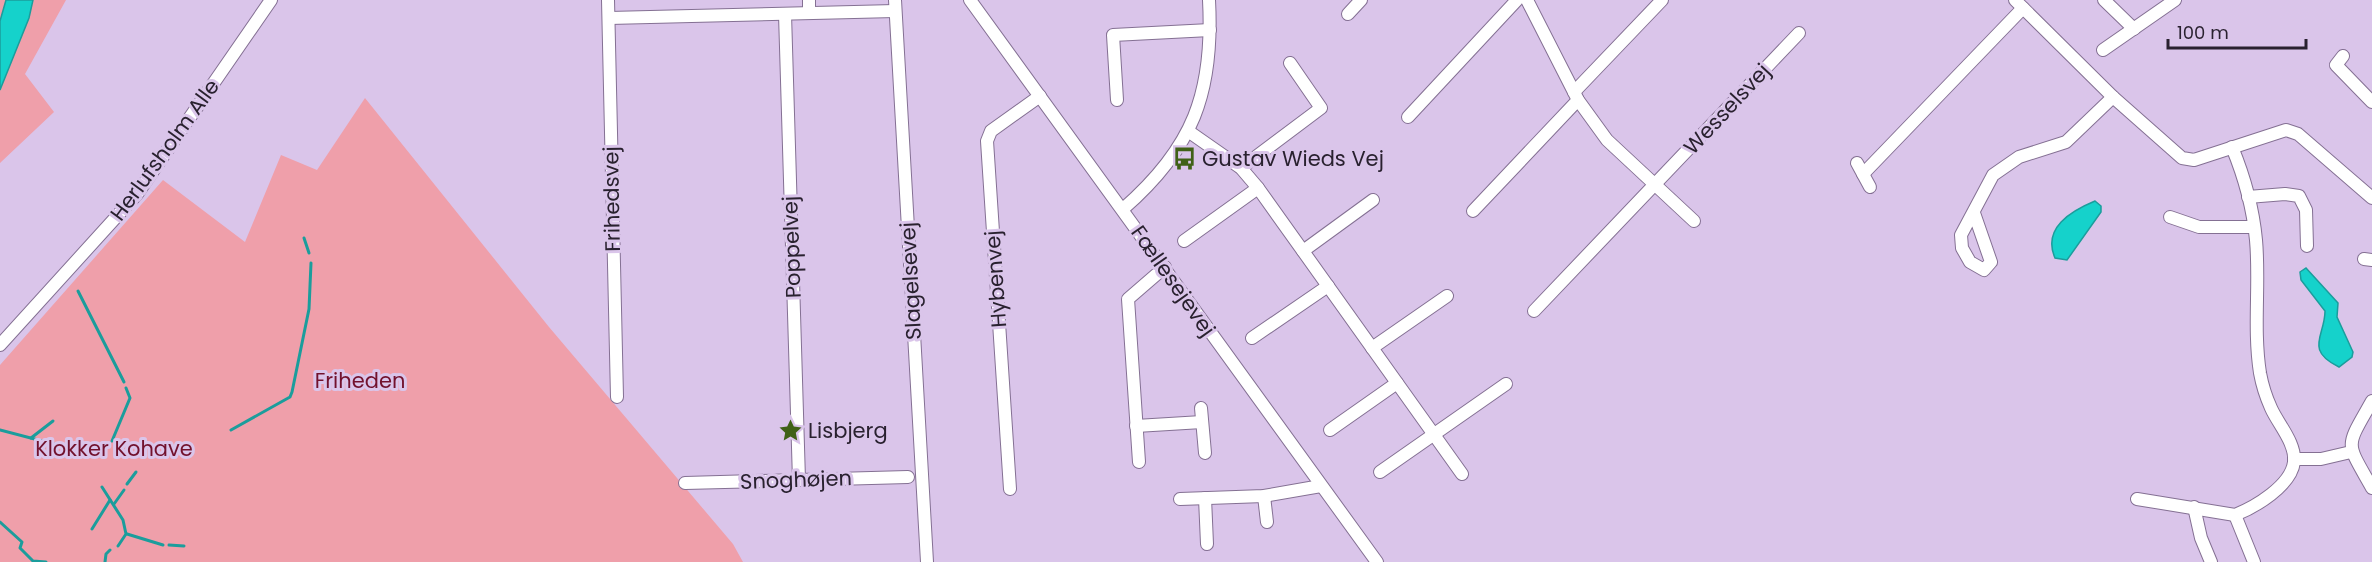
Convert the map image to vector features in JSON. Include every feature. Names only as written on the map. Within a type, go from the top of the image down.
[{"type":"street","name":"Herlufsholm Alle","points":[[0,345],[137,194],[271,0]]},
{"type":"street","name":"Frihedsvej","points":[[608,0],[617,397]]},
{"type":"street","points":[[809,0],[810,13]]},
{"type":"street","name":"Fællesejevej","points":[[970,0],[1377,562]]},
{"type":"street","points":[[1123,209],[1156,180],[1188,131],[1200,101],[1208,69],[1209,0]]},
{"type":"street","points":[[1348,14],[1361,0]]},
{"type":"street","points":[[1408,117],[1517,0]]},
{"type":"street","points":[[1527,0],[1576,96],[1607,140],[1694,221]]},
{"type":"street","points":[[1473,211],[1662,0]]},
{"type":"street","points":[[2104,0],[2134,29]]},
{"type":"street","points":[[2103,50],[2175,0]]},
{"type":"street","points":[[1870,188],[1860,169],[2019,4],[2113,97],[2182,158],[2194,160],[2286,130],[2298,134],[2372,198]]},
{"type":"street","points":[[609,18],[810,13],[895,6]]},
{"type":"street","name":"Slagelsevej","points":[[895,6],[927,562]]},
{"type":"street","name":"Poppelvej","points":[[785,14],[799,480]]},
{"type":"street","points":[[1117,100],[1113,35],[1210,30]]},
{"type":"street","name":"Wesselsvej","points":[[1534,311],[1799,33]]},
{"type":"street","points":[[2343,56],[2336,65],[2372,102]]},
{"type":"street","points":[[1240,168],[1322,108],[1290,63]]},
{"type":"street","name":"Hybenvej","points":[[1010,489],[987,141],[991,131],[1040,96]]},
{"type":"street","points":[[1974,213],[1993,175],[2003,166],[2066,142],[2113,97]]},
{"type":"street","points":[[1188,131],[1240,168],[1258,188],[1462,474]]},
{"type":"street","points":[[2137,499],[2235,515],[2247,510],[2277,488],[2288,476],[2294,459],[2292,447],[2270,407],[2260,376],[2255,338],[2257,288],[2254,227],[2248,197],[2232,147]]},
{"type":"street","points":[[1184,241],[1258,188]]},
{"type":"street","points":[[2248,197],[2285,194],[2299,196],[2306,210],[2307,246]]},
{"type":"street","points":[[1302,251],[1373,200]]},
{"type":"street","points":[[2170,217],[2199,227],[2254,227]]},
{"type":"street","points":[[1139,462],[1128,299],[1165,267]]},
{"type":"street","points":[[1252,338],[1328,286]]},
{"type":"street","points":[[1372,348],[1447,296]]},
{"type":"street","points":[[1330,430],[1397,383]]},
{"type":"street","points":[[1380,472],[1506,384]]},
{"type":"street","points":[[2372,401],[2350,441],[2351,452],[2372,488]]},
{"type":"street","points":[[1201,408],[1205,453]]},
{"type":"street","points":[[1136,426],[1202,422]]},
{"type":"street","points":[[2294,459],[2320,459],[2351,452]]},
{"type":"street","name":"Snoghøjen","points":[[685,483],[908,477]]},
{"type":"street","points":[[1180,499],[1264,496],[1320,486]]},
{"type":"street","points":[[1264,496],[1267,522]]},
{"type":"street","points":[[1205,498],[1207,544]]},
{"type":"street","points":[[2194,507],[2201,538],[2211,562]]},
{"type":"street","points":[[2235,515],[2254,562]]},
{"type":"green space","points":[[0,0],[66,0],[25,74],[54,112],[0,163]]},
{"type":"green space","name":"Friheden","points":[[365,98],[549,327],[733,544],[743,562],[0,562],[0,365],[163,180],[245,242],[281,155],[317,170]]},
{"type":"shaded area","points":[[6,0],[33,0],[29,18],[0,90],[0,21]]},
{"type":"shaded area","points":[[2095,201],[2101,206],[2101,212],[2067,260],[2055,258],[2052,238],[2056,229],[2068,216]]},
{"type":"shaded area","points":[[2306,268],[2338,303],[2337,317],[2353,352],[2352,357],[2339,367],[2328,361],[2319,348],[2325,311],[2301,280],[2300,272]]},
{"type":"waterway","points":[[304,238],[309,253]]},
{"type":"waterway","points":[[231,430],[290,397],[309,309],[311,263]]},
{"type":"waterway","points":[[78,291],[124,382]]},
{"type":"waterway","points":[[112,441],[130,398],[126,388]]},
{"type":"waterway","points":[[31,438],[53,421]]},
{"type":"waterway","points":[[0,430],[65,447]]},
{"type":"waterway","points":[[127,484],[136,472]]},
{"type":"waterway","points":[[102,487],[123,520],[126,534],[118,546]]},
{"type":"waterway","points":[[114,504],[124,490]]},
{"type":"waterway","points":[[92,529],[110,500]]},
{"type":"waterway","points":[[0,522],[22,542],[20,548],[33,561],[46,562]]},
{"type":"waterway","points":[[127,534],[163,545]]},
{"type":"waterway","points":[[169,545],[184,546]]},
{"type":"waterway","points":[[105,562],[106,554],[110,550]]},
{"type":"place","name":"Gustav Wieds Vej","points":[[1184,159]]},
{"type":"place","name":"Lisbjerg","points":[[790,431]]},
{"type":"park label","name":"Klokker Kohave","points":[[114,449]]}]
